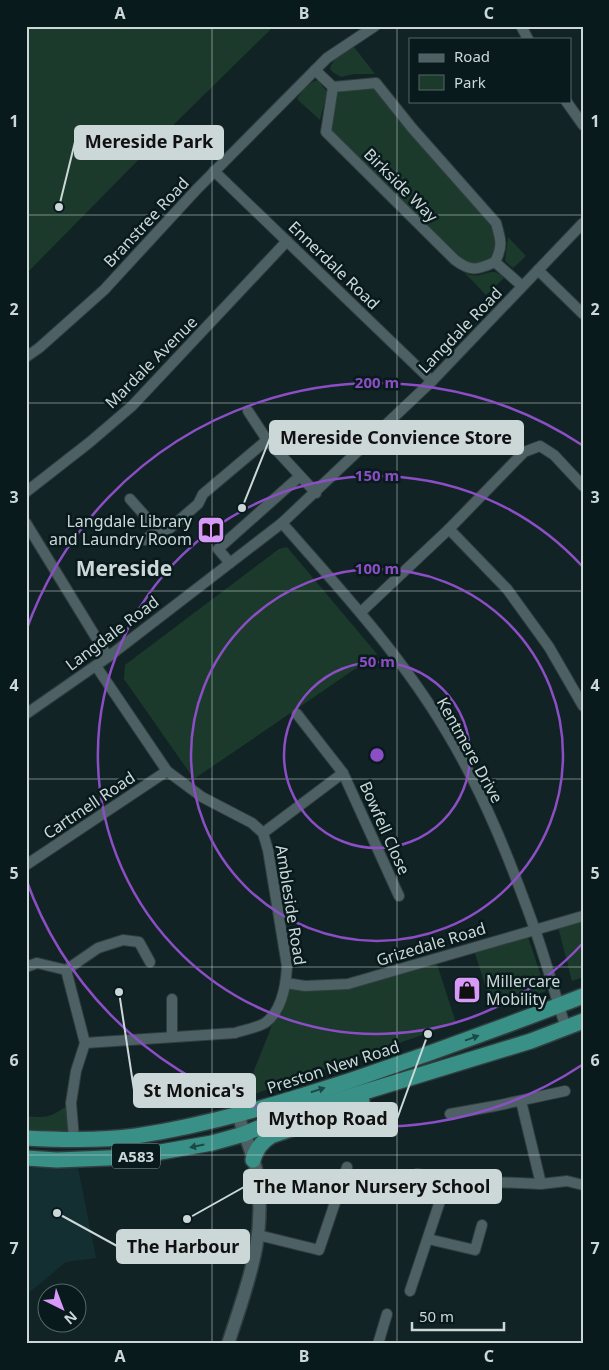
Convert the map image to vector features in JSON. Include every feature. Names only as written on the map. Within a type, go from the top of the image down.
[{"type":"highway","name":"Preston New Road","points":[[26,1138],[74,1139],[134,1136],[238,1114],[292,1099],[412,1060],[583,996]]},
{"type":"highway","name":"Preston New Road","points":[[26,1158],[57,1160],[132,1157],[212,1143],[244,1134],[289,1115],[460,1064],[583,1021]]},
{"type":"highway","name":"A583","points":[[253,1160],[263,1140],[358,1106],[372,1091]]},
{"type":"street","name":"Branstree Road","points":[[26,357],[39,348],[104,290],[214,171],[327,58],[375,26]]},
{"type":"street","points":[[521,26],[527,38]]},
{"type":"street","points":[[315,70],[333,87],[376,83],[412,128],[496,223],[501,249],[495,262],[522,286]]},
{"type":"street","name":"Birkside Way","points":[[333,87],[326,132],[455,260],[467,269],[480,269],[495,262]]},
{"type":"street","points":[[567,102],[583,125]]},
{"type":"street","name":"Ennerdale Road","points":[[214,171],[432,381]]},
{"type":"street","name":"Langdale Road","points":[[26,714],[96,666],[282,523],[316,493],[432,381],[583,223]]},
{"type":"street","name":"Mardale Avenue","points":[[26,492],[132,406],[287,241]]},
{"type":"street","points":[[538,270],[583,314]]},
{"type":"street","points":[[248,411],[267,440],[316,493]]},
{"type":"street","points":[[130,499],[154,526],[158,529],[169,529],[198,504],[203,494],[267,440]]},
{"type":"street","points":[[360,612],[449,529],[524,452],[540,446],[554,455],[583,486]]},
{"type":"street","points":[[230,563],[218,549],[300,476]]},
{"type":"street","name":"Kentmere Drive","points":[[282,523],[392,650],[446,731],[496,827],[535,928],[566,1028]]},
{"type":"street","points":[[26,524],[108,657]]},
{"type":"street","points":[[145,540],[158,529]]},
{"type":"street","points":[[449,529],[506,589],[549,647],[583,706]]},
{"type":"street","name":"Ambleside Road","points":[[85,1043],[235,1033],[265,1022],[276,1011],[286,983],[288,966],[268,850],[263,833],[252,823],[202,797],[167,770],[96,666]]},
{"type":"street","name":"Bowfell Close","points":[[297,714],[344,773],[399,896]]},
{"type":"street","name":"Cartmell Road","points":[[26,865],[167,770]]},
{"type":"street","name":"Bowfell Close","points":[[263,833],[344,773]]},
{"type":"street","name":"Grizedale Road","points":[[286,983],[305,986],[348,984],[535,928],[583,916]]},
{"type":"street","points":[[26,968],[37,963],[66,970],[98,948],[123,940],[138,942],[150,962]]},
{"type":"street","points":[[66,970],[85,1043],[76,1070],[71,1103],[74,1139]]},
{"type":"street","points":[[172,999],[172,1037]]},
{"type":"street","points":[[450,1114],[565,1091]]},
{"type":"street","points":[[521,1101],[541,1184]]},
{"type":"street","points":[[228,1344],[251,1275],[258,1235],[260,1197],[253,1160],[238,1114]]},
{"type":"street","points":[[258,1235],[319,1250],[347,1167]]},
{"type":"street","points":[[418,1174],[447,1180],[541,1184],[567,1181],[583,1184]]},
{"type":"street","points":[[410,1291],[447,1180]]},
{"type":"street","points":[[428,1239],[475,1250],[482,1225]]},
{"type":"street","points":[[378,1344],[387,1314]]},
{"type":"shaded area","points":[[26,1168],[78,1168],[96,1258],[66,1262],[42,1282],[38,1282],[38,1285],[26,1295]]},
{"type":"green space","points":[[26,26],[274,26],[26,274]]},
{"type":"green space","points":[[354,47],[375,74],[354,74],[341,77],[330,69],[336,59]]},
{"type":"green space","points":[[318,80],[327,92],[320,120],[297,99],[306,87]]},
{"type":"green space","points":[[376,83],[496,223],[495,262],[467,269],[326,132],[333,87]]},
{"type":"green space","points":[[508,237],[526,256],[513,268],[505,261]]},
{"type":"green space","points":[[464,272],[470,275],[481,275],[495,272],[504,278],[486,295]]},
{"type":"green space","points":[[287,547],[377,654],[194,779],[124,679],[125,665],[279,549]]},
{"type":"green space","points":[[583,916],[583,977],[572,981],[557,923]]},
{"type":"green space","points":[[526,931],[546,991],[493,1010],[473,947]]},
{"type":"green space","points":[[435,958],[456,1023],[243,1098],[269,1033],[286,983],[348,984]]},
{"type":"green space","points":[[71,1103],[74,1139],[26,1138],[26,1116],[50,1116]]},
{"type":"place","name":"Mereside Park","points":[[59,207]]},
{"type":"place","name":"Mereside Convience Store","points":[[242,508]]},
{"type":"place","name":"Langdale Library and Laundry Room","points":[[211,530]]},
{"type":"place","name":"Millercare Mobility","points":[[467,990]]},
{"type":"place","name":"St Monica's","points":[[119,992]]},
{"type":"place","name":"Mythop Road","points":[[428,1034]]},
{"type":"place","name":"The Harbour","points":[[57,1213]]},
{"type":"place","name":"The Manor Nursery School","points":[[187,1219]]},
{"type":"district","name":"Mereside","points":[[124,568]]}]
